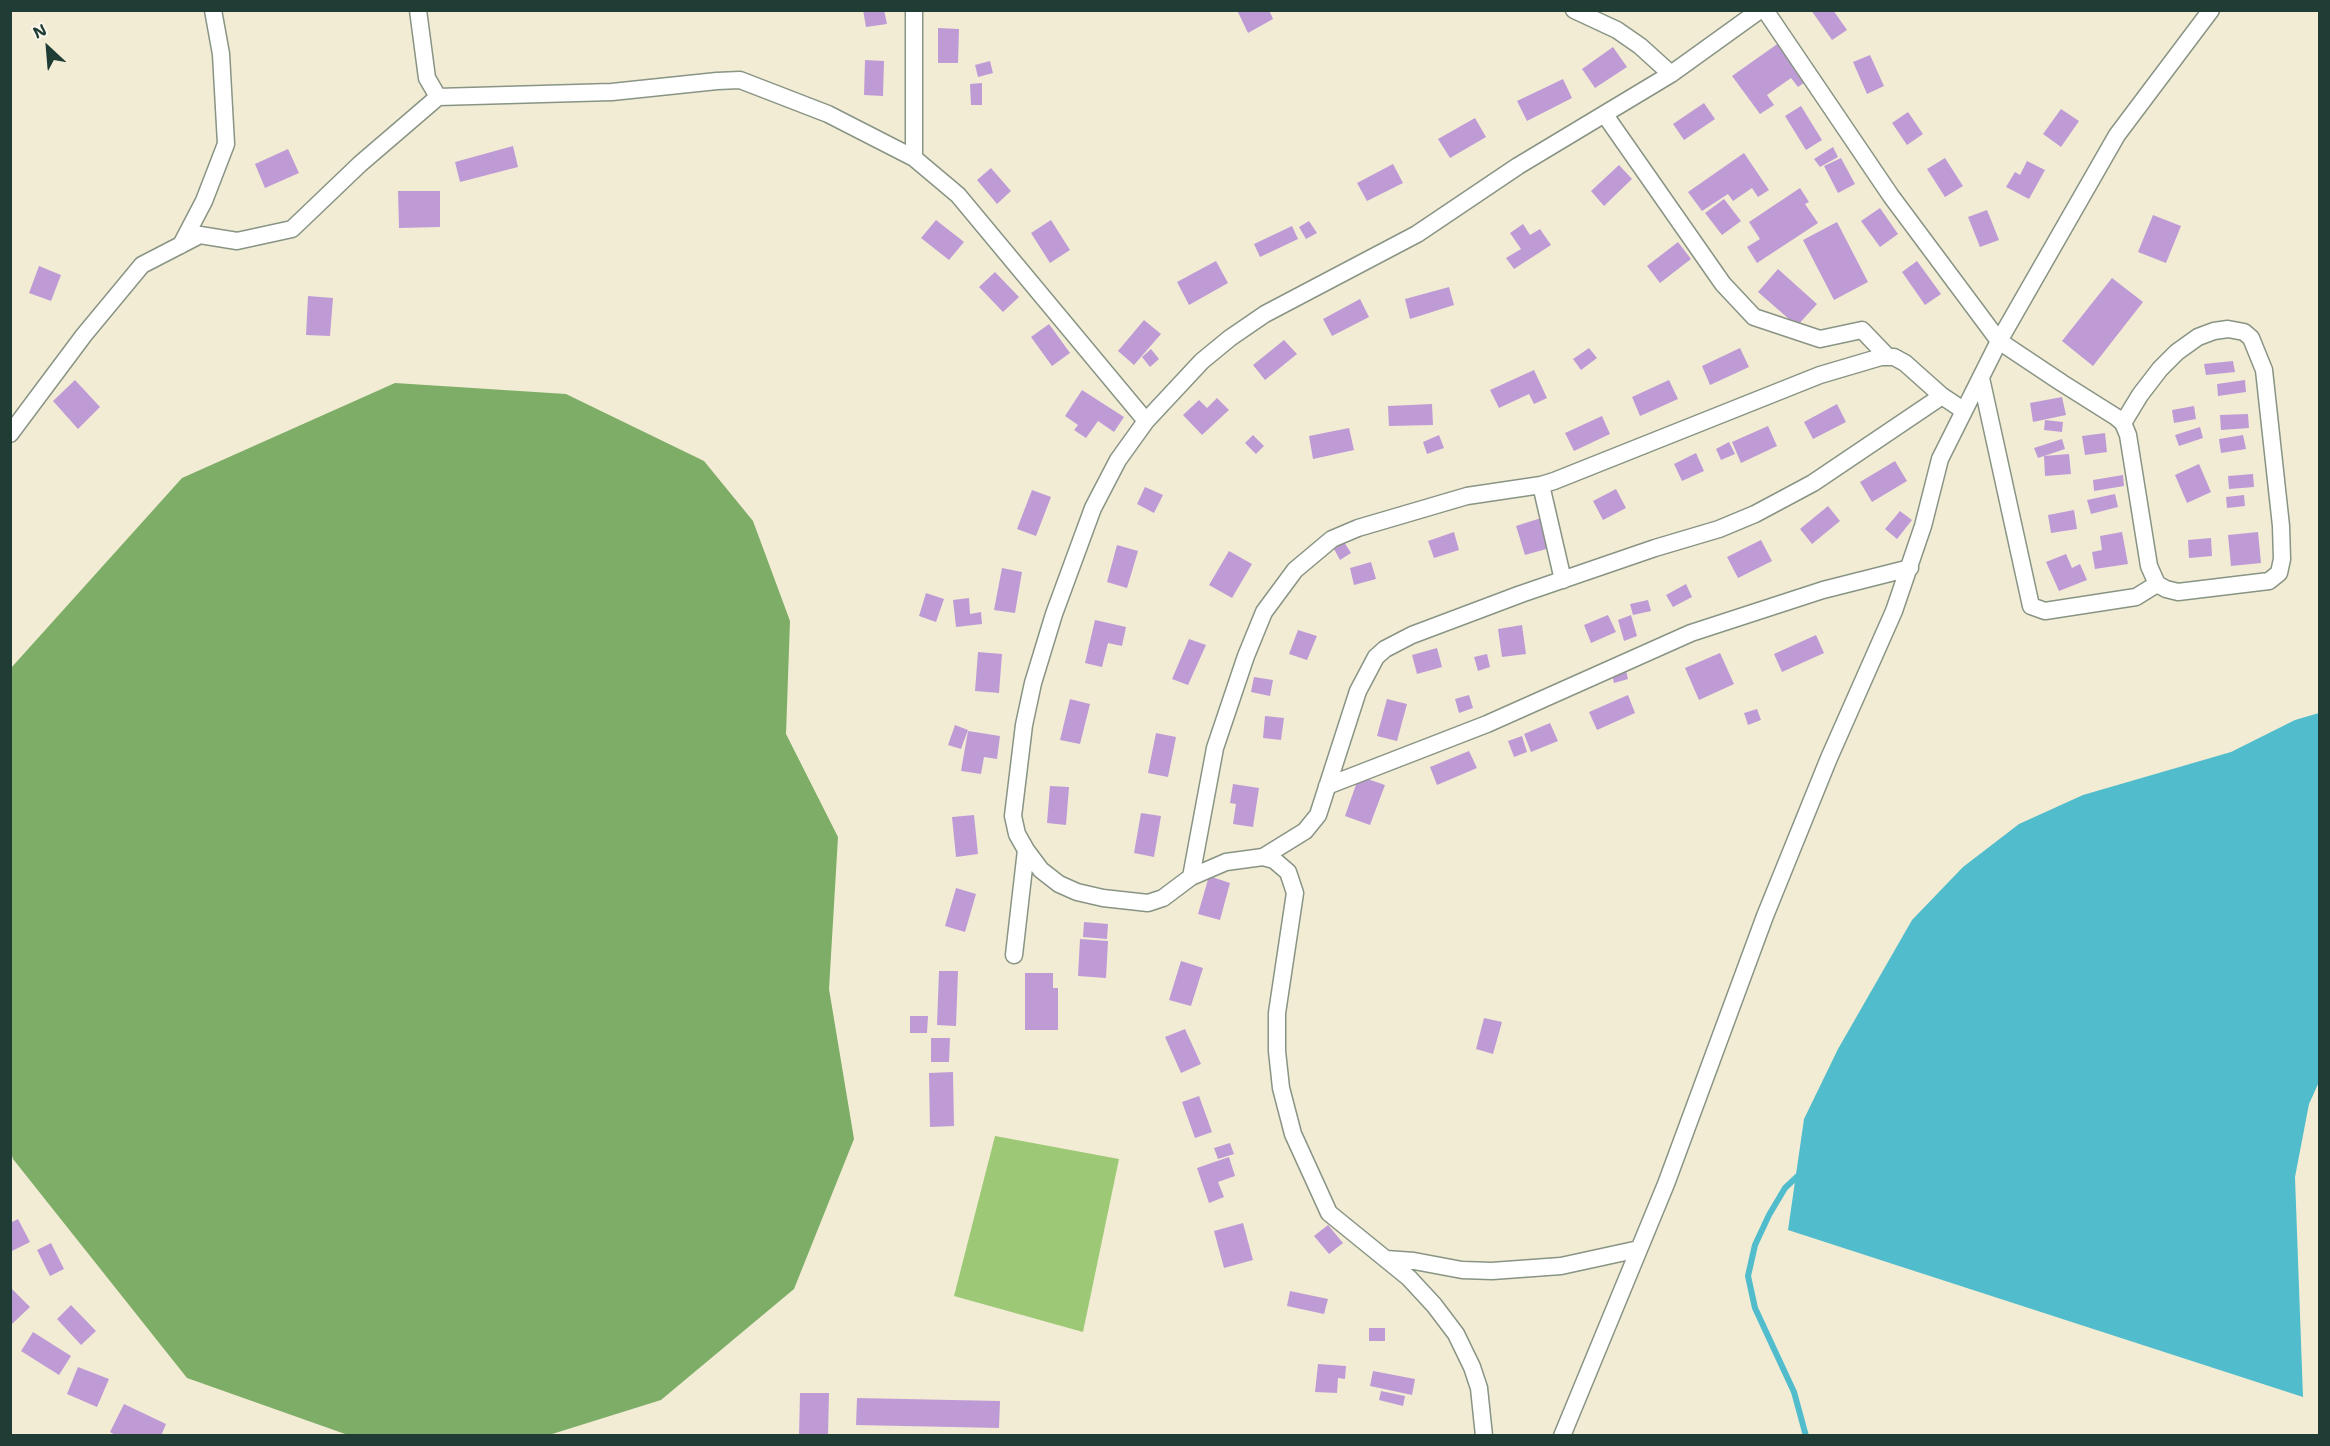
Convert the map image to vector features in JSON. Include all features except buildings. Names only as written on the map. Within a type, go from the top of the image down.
[{"type":"street","points":[[181,245],[204,201],[226,144],[221,54],[213,10]]},
{"type":"street","points":[[418,10],[427,78],[438,97]]},
{"type":"street","points":[[914,10],[914,159]]},
{"type":"street","points":[[1574,10],[1617,30],[1641,46],[1671,74]]},
{"type":"street","points":[[1760,10],[1671,74],[1518,166],[1417,234],[1265,314],[1202,361],[1146,421],[1118,460],[1093,508],[1054,614],[1033,683],[1024,725],[1013,816],[1017,834],[1041,870],[1059,884],[1112,900],[1148,903],[1163,898],[1191,877],[1201,863],[1215,748],[1222,722],[1264,612],[1295,570],[1332,540],[1358,528],[1467,496],[1541,485],[1820,375],[1888,357],[1894,357],[1905,363],[1942,396],[1963,410]]},
{"type":"street","points":[[1765,10],[1891,196],[1999,341],[2123,423],[2128,435],[2148,566],[2157,584],[2178,592],[2269,581],[2279,573],[2282,567],[2281,526],[2264,370],[2251,338],[2244,332],[2228,329],[2198,337],[2177,352],[2160,369],[2140,395],[2123,423]]},
{"type":"street","points":[[1562,1436],[1639,1249],[1765,916],[1829,758],[1894,611],[1910,568],[1940,459],[1999,341],[2117,135],[2211,10]]},
{"type":"street","points":[[10,434],[84,335],[142,265],[200,235],[237,241],[292,230],[360,164],[438,97],[612,92],[740,80],[828,114],[914,159],[958,195],[1146,421]]},
{"type":"street","points":[[1605,115],[1723,284],[1754,317],[1820,339],[1862,330],[1888,357]]},
{"type":"street","points":[[1981,378],[2031,606],[2045,611],[2136,597],[2157,584]]},
{"type":"street","points":[[1201,863],[1263,857],[1293,840],[1313,824],[1318,815],[1358,692],[1372,663],[1386,649],[1412,635],[1563,580],[1719,529],[1755,514],[1813,483],[1942,396]]},
{"type":"street","points":[[1541,485],[1563,580]]},
{"type":"street","points":[[1327,786],[1487,724],[1691,633],[1823,590],[1910,568]]},
{"type":"street","points":[[1293,840],[1288,872],[1295,893],[1277,1013],[1281,1088],[1293,1134],[1329,1213],[1409,1278],[1456,1334],[1472,1366],[1479,1388],[1484,1436]]},
{"type":"street","points":[[1014,956],[1026,850]]},
{"type":"street","points":[[1263,857],[1274,860],[1288,872]]},
{"type":"street","points":[[1386,1260],[1414,1261],[1462,1270],[1492,1271],[1561,1266],[1639,1249]]},
{"type":"green space","points":[[395,383],[566,394],[704,461],[753,521],[790,621],[786,734],[838,837],[829,989],[854,1139],[794,1289],[661,1400],[549,1435],[348,1435],[187,1378],[13,1159],[11,1152],[11,668],[182,478]]},
{"type":"green space","points":[[995,1136],[1119,1159],[1083,1332],[954,1296]]},
{"type":"water","points":[[2319,713],[2319,1082],[2309,1104],[2295,1177],[2303,1397],[1788,1230],[1804,1119],[1838,1049],[1912,920],[1963,867],[2019,824],[2083,795],[2231,752],[2295,720]]},
{"type":"waterway","points":[[1801,1173],[1785,1188],[1769,1215],[1755,1245],[1748,1276],[1755,1308],[1794,1392],[1806,1436]]}]
